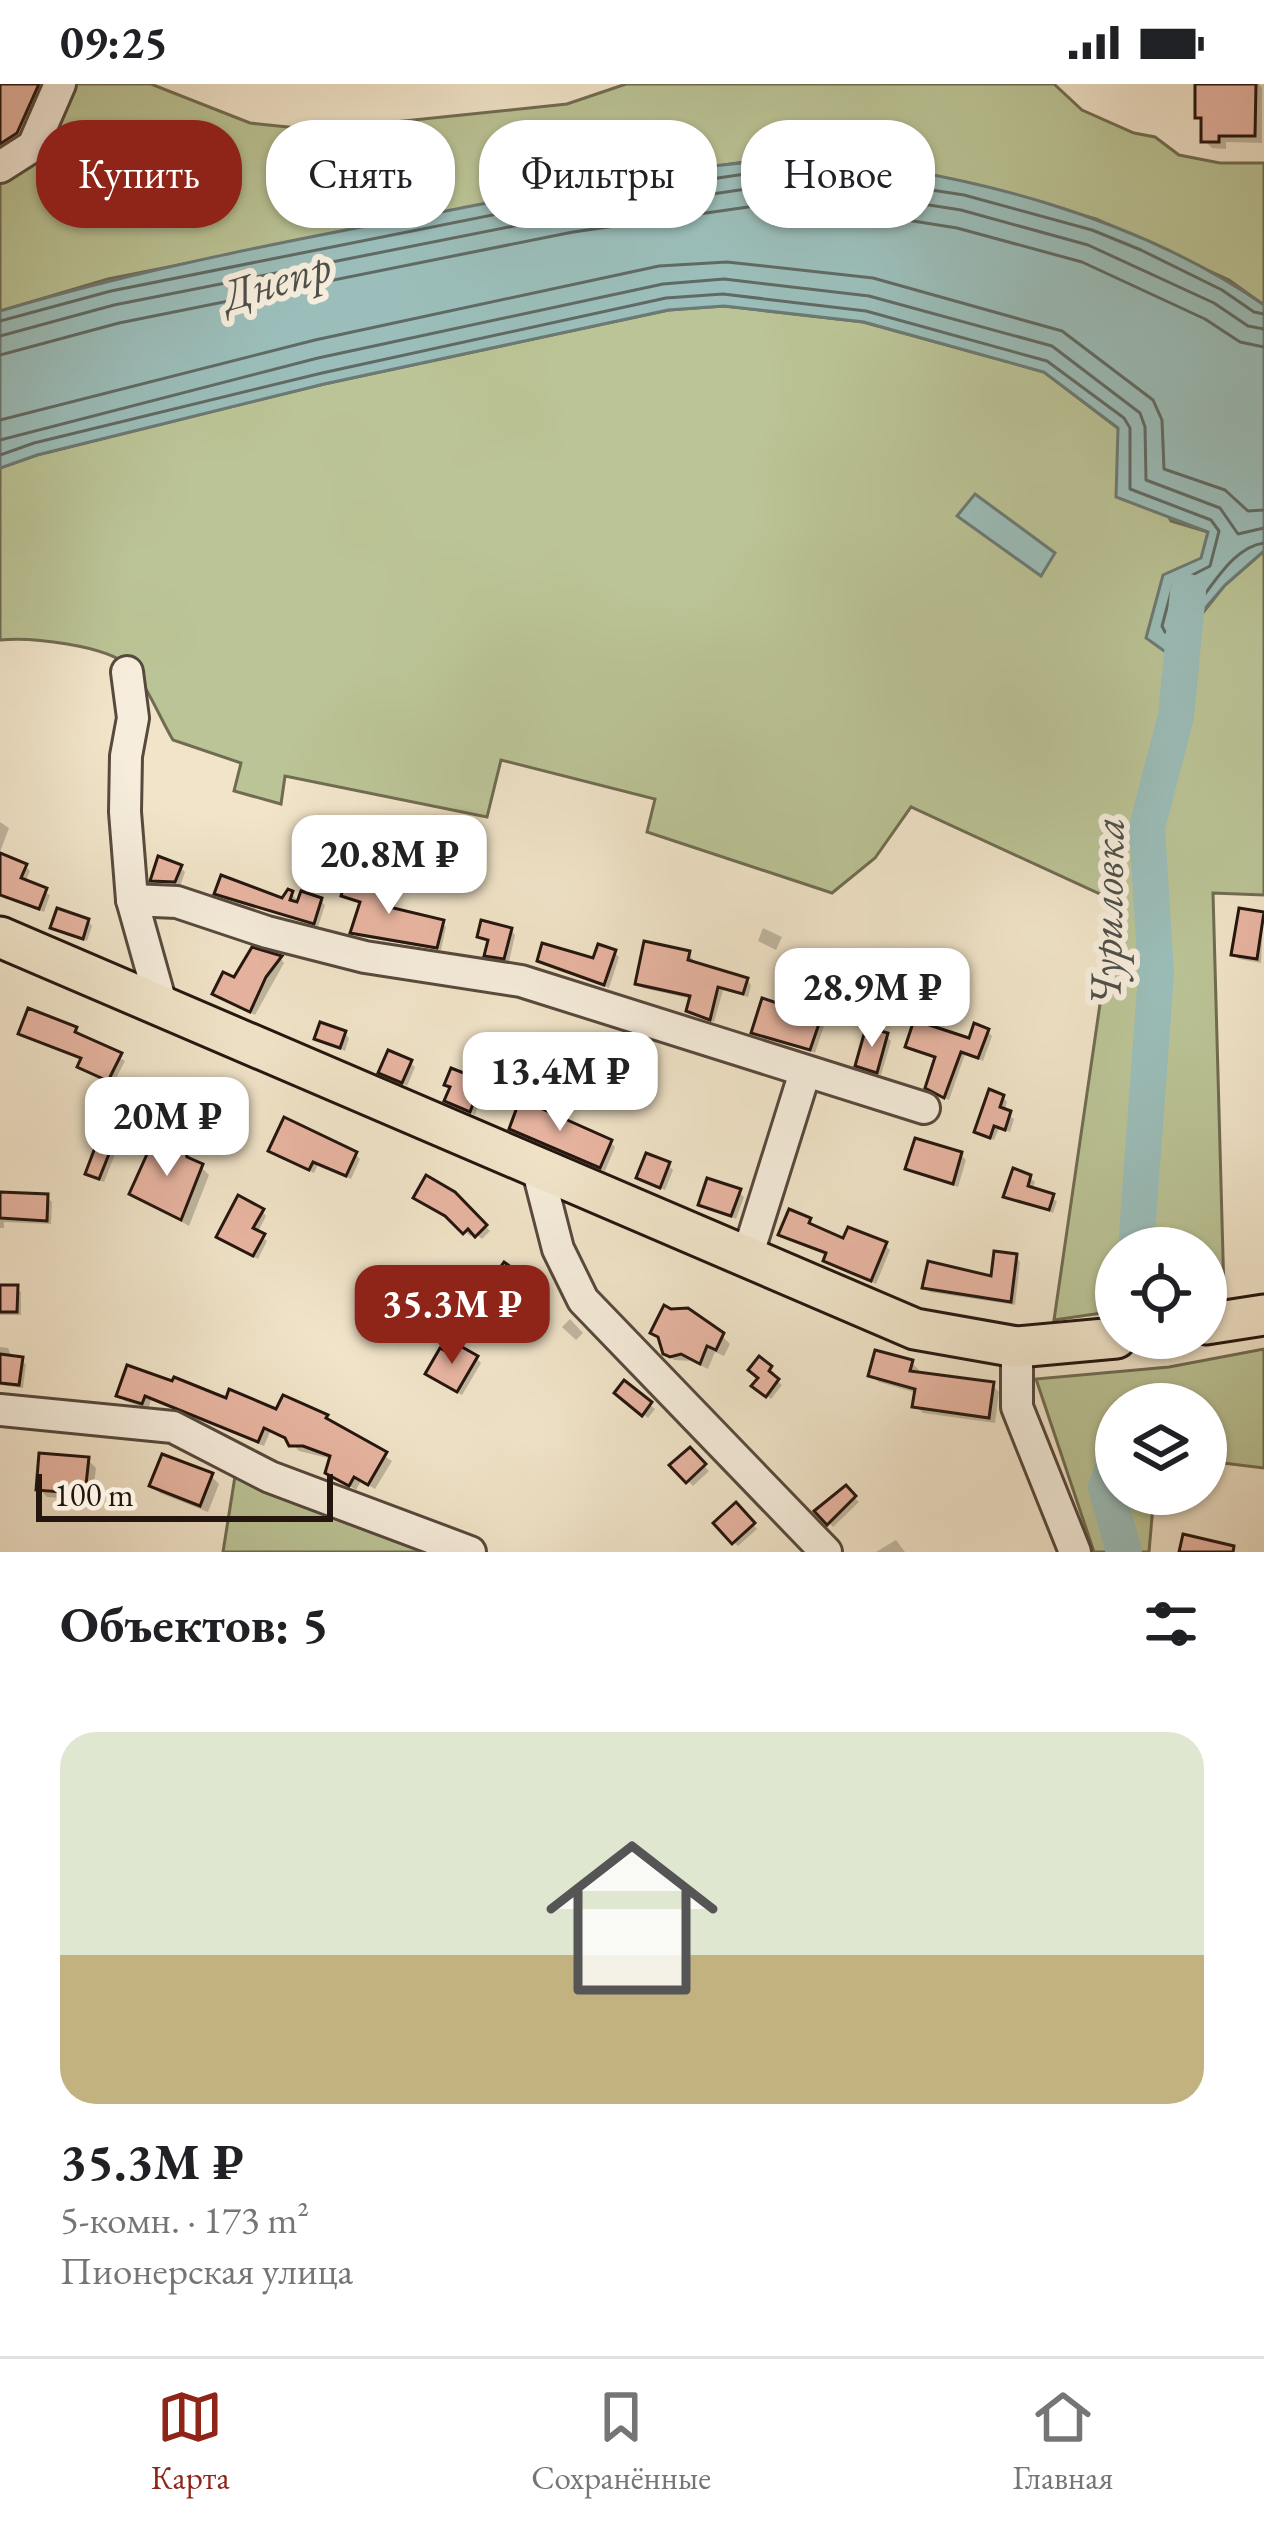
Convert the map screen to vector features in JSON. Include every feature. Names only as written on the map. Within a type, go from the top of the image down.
[{"type":"main road","points":[[0,937],[914,1329],[1018,1347],[1095,1340]]},
{"type":"main road","points":[[1227,1321],[1264,1315]]},
{"type":"street","points":[[0,167],[32,146],[60,84]]},
{"type":"street","points":[[127,672],[133,718],[124,812],[132,900],[162,1007]]},
{"type":"street","points":[[132,900],[177,902],[365,957],[521,981],[924,1108]]},
{"type":"street","points":[[746,1260],[805,1072]]},
{"type":"street","points":[[537,1167],[558,1249],[583,1300],[826,1552]]},
{"type":"street","points":[[1018,1347],[1018,1407],[1075,1552]]},
{"type":"street","points":[[0,1410],[173,1427],[271,1478],[470,1552]]},
{"type":"green space","points":[[71,84],[151,84],[250,123],[266,125],[266,228],[365,228],[108,279],[0,311],[0,177],[36,130],[36,228],[242,228],[242,120],[44,120]]},
{"type":"green space","points":[[626,84],[1054,84],[1082,110],[1155,137],[1179,155],[1220,163],[1264,163],[1264,305],[1229,280],[1096,219],[935,178],[935,120],[741,120],[741,162],[717,166],[717,120],[479,120],[479,205],[455,210],[455,120],[413,120],[567,104]]},
{"type":"green space","points":[[724,306],[863,322],[1044,372],[1119,429],[1171,521],[1208,532],[1185,635],[1225,585],[1264,551],[1264,895],[1213,893],[1222,1227],[1095,1227],[1095,1314],[1054,1320],[1115,901],[911,807],[875,858],[832,893],[647,832],[655,799],[501,760],[487,817],[285,776],[281,804],[234,791],[241,763],[173,740],[141,681],[118,659],[67,644],[0,640],[0,468],[324,384],[669,310]]},
{"type":"green space","points":[[1264,1349],[1264,1468],[1227,1464],[1227,1383],[1095,1383],[1095,1515],[1152,1515],[1149,1552],[1094,1552],[1036,1379],[1169,1367]]},
{"type":"green space","points":[[236,1470],[428,1552],[223,1552]]},
{"type":"water","name":"Днепр","points":[[741,163],[741,228],[935,228],[935,176],[985,186],[1104,223],[1161,246],[1264,305],[1264,551],[1225,585],[1167,653],[1146,638],[1163,575],[1201,558],[1208,532],[1116,497],[1118,428],[1044,372],[864,322],[724,306],[668,310],[324,384],[0,468],[0,311],[110,281],[355,228],[455,228],[455,209],[479,205],[479,228],[717,228],[717,166]]},
{"type":"water","points":[[975,494],[1055,553],[1041,576],[957,516]]},
{"type":"building","points":[[0,84],[39,84],[17,133],[0,144]]},
{"type":"building","points":[[1195,84],[1256,84],[1255,136],[1219,136],[1219,142],[1201,142]]},
{"type":"building","points":[[0,853],[27,864],[21,878],[47,888],[39,909],[0,895]]},
{"type":"building","points":[[158,856],[182,865],[175,882],[150,881]]},
{"type":"building","points":[[221,875],[282,898],[288,889],[293,891],[290,900],[297,902],[301,891],[322,898],[314,924],[214,894]]},
{"type":"building","points":[[347,875],[395,893],[389,907],[444,920],[437,948],[350,933],[360,902],[341,896]]},
{"type":"building","points":[[57,908],[89,919],[83,939],[50,928]]},
{"type":"building","points":[[1239,908],[1264,912],[1257,959],[1231,955]]},
{"type":"building","points":[[481,920],[512,928],[504,959],[484,956],[488,940],[477,937]]},
{"type":"building","points":[[644,941],[690,951],[688,960],[748,978],[743,994],[718,987],[710,1020],[686,1011],[690,996],[635,984]]},
{"type":"building","points":[[542,943],[593,958],[598,944],[616,950],[604,985],[537,961]]},
{"type":"building","points":[[252,947],[282,956],[250,1012],[212,994],[223,972],[234,977]]},
{"type":"building","points":[[762,998],[821,1018],[810,1050],[751,1033]]},
{"type":"building","points":[[28,1008],[77,1027],[75,1032],[122,1053],[108,1081],[77,1067],[81,1058],[18,1034]]},
{"type":"building","points":[[914,1020],[969,1038],[974,1023],[989,1029],[978,1058],[961,1052],[944,1098],[925,1088],[935,1057],[905,1047]]},
{"type":"building","points":[[320,1022],[346,1031],[340,1048],[314,1039]]},
{"type":"building","points":[[866,1027],[888,1033],[877,1073],[855,1066]]},
{"type":"building","points":[[388,1050],[412,1060],[402,1083],[378,1073]]},
{"type":"building","points":[[512,1052],[542,1063],[532,1090],[495,1076],[502,1057],[510,1060]]},
{"type":"building","points":[[451,1068],[482,1080],[470,1112],[444,1101]]},
{"type":"building","points":[[989,1089],[1004,1095],[1000,1107],[1011,1111],[1005,1130],[994,1126],[990,1138],[974,1132]]},
{"type":"building","points":[[520,1099],[612,1140],[600,1168],[509,1129]]},
{"type":"building","points":[[284,1117],[357,1152],[346,1176],[313,1162],[309,1170],[268,1151]]},
{"type":"building","points":[[104,1124],[119,1129],[99,1179],[85,1174]]},
{"type":"building","points":[[915,1138],[962,1152],[953,1184],[905,1169]]},
{"type":"building","points":[[153,1141],[173,1150],[184,1146],[187,1157],[203,1164],[181,1220],[129,1194]]},
{"type":"building","points":[[646,1153],[670,1162],[660,1188],[636,1178]]},
{"type":"building","points":[[1013,1168],[1031,1175],[1028,1186],[1054,1194],[1049,1210],[1003,1197]]},
{"type":"building","points":[[426,1175],[455,1192],[487,1225],[475,1237],[468,1229],[463,1234],[445,1216],[413,1198]]},
{"type":"building","points":[[707,1178],[741,1189],[731,1216],[698,1205]]},
{"type":"building","points":[[0,1192],[48,1194],[47,1221],[0,1218]]},
{"type":"building","points":[[238,1195],[264,1209],[253,1228],[265,1234],[253,1256],[216,1237]]},
{"type":"building","points":[[789,1209],[843,1238],[848,1227],[887,1242],[871,1281],[823,1261],[826,1253],[778,1235]]},
{"type":"building","points":[[994,1251],[1017,1254],[1011,1302],[922,1288],[928,1261],[991,1276]]},
{"type":"building","points":[[504,1262],[530,1281],[507,1314],[480,1296]]},
{"type":"building","points":[[0,1285],[18,1285],[17,1312],[0,1312]]},
{"type":"building","points":[[664,1305],[688,1308],[724,1333],[716,1350],[707,1346],[700,1364],[681,1354],[663,1354],[658,1337],[650,1333]]},
{"type":"building","points":[[455,1343],[478,1356],[457,1392],[425,1374],[440,1348],[449,1353]]},
{"type":"building","points":[[875,1350],[913,1360],[910,1371],[994,1382],[989,1418],[912,1407],[915,1389],[868,1376]]},
{"type":"building","points":[[0,1354],[23,1357],[19,1385],[0,1383]]},
{"type":"building","points":[[759,1356],[779,1379],[766,1397],[751,1386],[758,1378],[748,1370]]},
{"type":"building","points":[[127,1365],[226,1398],[229,1389],[276,1409],[283,1395],[328,1415],[326,1418],[387,1452],[368,1485],[354,1477],[349,1486],[325,1473],[330,1456],[289,1446],[285,1438],[264,1428],[258,1442],[145,1396],[142,1404],[116,1396]]},
{"type":"building","points":[[624,1380],[652,1402],[642,1416],[614,1393]]},
{"type":"building","points":[[690,1447],[706,1464],[686,1483],[669,1465]]},
{"type":"building","points":[[39,1453],[89,1457],[85,1494],[36,1490]]},
{"type":"building","points":[[162,1454],[213,1473],[200,1506],[149,1486]]},
{"type":"building","points":[[846,1485],[856,1496],[827,1525],[814,1511]]},
{"type":"building","points":[[736,1502],[755,1523],[732,1544],[713,1523]]},
{"type":"building","points":[[1183,1534],[1234,1546],[1233,1552],[1179,1552]]},
{"type":"waterway","name":"Чуриловка","points":[[1138,1227],[1156,974],[1147,827],[1176,716],[1188,592]]},
{"type":"waterway","name":"Чуриловка","points":[[1114,1515],[1124,1552]]}]
